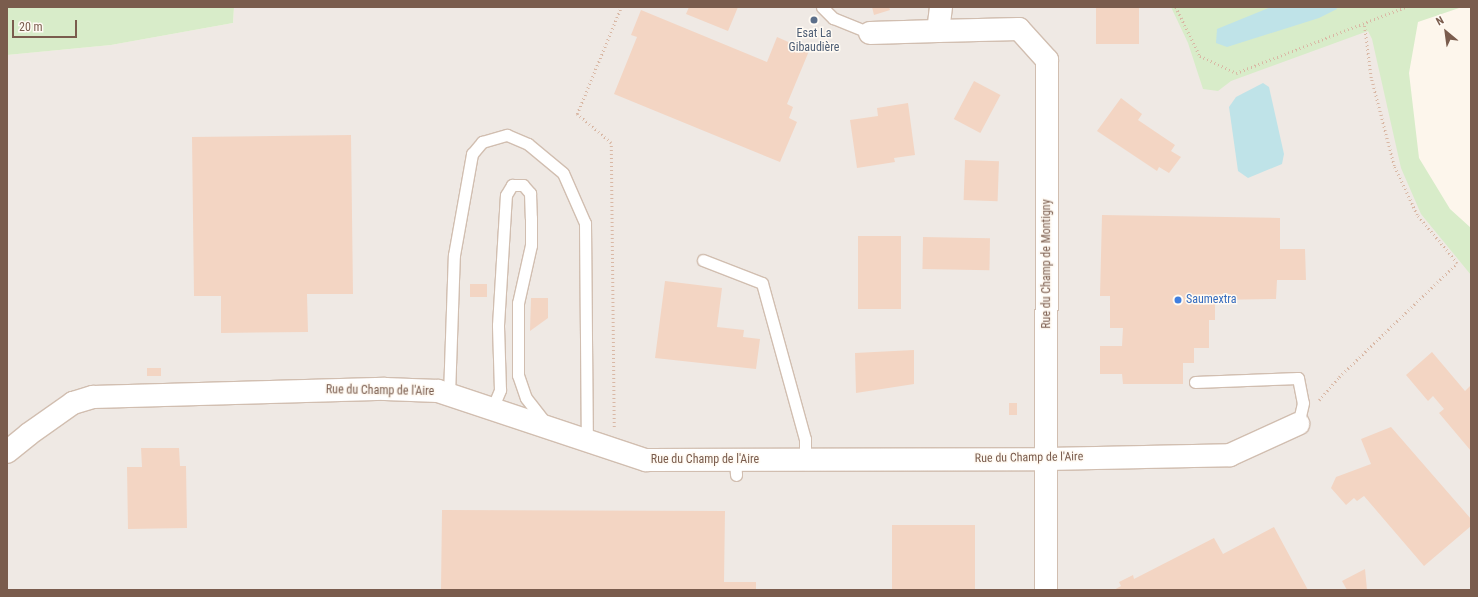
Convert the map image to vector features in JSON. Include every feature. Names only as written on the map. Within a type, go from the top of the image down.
[{"type":"street","points":[[938,31],[941,7]]},
{"type":"street","name":"Rue du Champ de Montigny","points":[[870,34],[1019,29],[1047,60],[1046,590]]},
{"type":"street","name":"Rue du Champ de l'Aire","points":[[7,452],[72,403],[93,397],[385,389],[438,391],[646,460],[736,468],[805,460],[1046,459],[1230,455],[1298,424]]},
{"type":"lane","points":[[822,7],[832,18],[870,34]]},
{"type":"lane","points":[[449,395],[454,255],[472,154],[482,142],[507,135],[528,144],[563,172],[585,223],[587,441]]},
{"type":"lane","points":[[492,409],[500,390],[498,325],[506,195],[512,185],[523,185],[530,193],[531,218],[530,245],[518,303],[518,375],[526,398],[549,428]]},
{"type":"lane","points":[[703,260],[762,283],[805,439],[805,460]]},
{"type":"lane","points":[[1195,382],[1298,378],[1303,403],[1298,424]]},
{"type":"path","points":[[612,449],[614,411],[611,143],[577,114],[621,7]]},
{"type":"path","points":[[1176,7],[1200,56],[1236,73],[1404,7]]},
{"type":"path","points":[[1298,424],[1339,376],[1457,263],[1417,215],[1394,166],[1371,78],[1364,23]]},
{"type":"shaded area","points":[[234,7],[1385,7],[1422,205],[1471,250],[1471,590],[7,590],[7,55],[111,45],[233,23]]},
{"type":"green space","points":[[7,7],[234,7],[233,23],[111,45],[7,55]]},
{"type":"green space","points":[[1171,7],[1462,7],[1418,22],[1409,73],[1419,158],[1450,209],[1471,228],[1471,275],[1421,214],[1401,168],[1372,39],[1368,31],[1231,81],[1218,91],[1203,89],[1188,43]]},
{"type":"water","points":[[1271,7],[1336,7],[1337,9],[1319,18],[1227,47],[1216,43],[1217,29]]},
{"type":"water","points":[[1263,83],[1269,87],[1284,154],[1282,164],[1248,178],[1238,171],[1229,107],[1236,97]]},
{"type":"building","points":[[689,7],[738,7],[728,31],[686,14]]},
{"type":"building","points":[[872,7],[889,7],[890,10],[874,15]]},
{"type":"building","points":[[1096,7],[1139,7],[1139,44],[1096,44]]},
{"type":"building","points":[[641,10],[767,62],[777,37],[809,51],[787,104],[793,107],[789,118],[797,122],[780,162],[614,94],[637,37],[631,35]]},
{"type":"building","points":[[974,81],[1000,95],[980,133],[954,119]]},
{"type":"building","points":[[1121,98],[1142,114],[1138,120],[1175,145],[1171,151],[1181,157],[1169,173],[1159,167],[1157,171],[1097,131]]},
{"type":"building","points":[[908,103],[915,155],[894,158],[895,162],[857,168],[850,120],[878,116],[877,108]]},
{"type":"building","points":[[351,135],[353,294],[307,294],[308,332],[221,333],[221,296],[194,296],[192,137]]},
{"type":"building","points":[[965,160],[999,161],[998,201],[964,200]]},
{"type":"building","name":"Saumextra","points":[[1102,215],[1280,218],[1280,249],[1305,249],[1306,280],[1277,280],[1276,299],[1215,300],[1215,320],[1209,320],[1209,348],[1194,348],[1194,363],[1183,363],[1183,384],[1123,384],[1122,374],[1100,374],[1100,346],[1122,346],[1123,328],[1110,328],[1110,296],[1100,296]]},
{"type":"building","points":[[858,236],[901,236],[901,309],[858,309]]},
{"type":"building","points":[[923,237],[990,238],[989,270],[922,269]]},
{"type":"building","points":[[665,281],[722,288],[717,327],[744,330],[743,337],[760,339],[756,369],[655,358]]},
{"type":"building","points":[[470,284],[487,284],[487,297],[470,297]]},
{"type":"building","points":[[531,298],[548,298],[548,318],[530,331]]},
{"type":"building","points":[[914,350],[914,384],[856,393],[855,353]]},
{"type":"building","points":[[1432,352],[1465,391],[1471,385],[1471,451],[1439,413],[1444,409],[1433,396],[1428,401],[1406,375]]},
{"type":"building","points":[[147,368],[161,368],[161,376],[147,376]]},
{"type":"building","points":[[1009,403],[1017,403],[1017,415],[1009,415]]},
{"type":"building","points":[[1391,427],[1471,519],[1471,526],[1424,566],[1364,496],[1357,501],[1354,498],[1346,505],[1331,488],[1336,477],[1371,464],[1361,439]]},
{"type":"building","points":[[141,448],[179,448],[180,466],[186,466],[187,528],[128,529],[127,467],[142,467]]},
{"type":"building","points":[[442,510],[725,511],[724,582],[756,582],[756,590],[441,590]]},
{"type":"building","points":[[892,525],[975,525],[975,590],[892,590]]},
{"type":"building","points":[[1274,527],[1308,590],[1114,590],[1121,586],[1119,582],[1133,575],[1134,579],[1214,538],[1223,554]]},
{"type":"building","points":[[1365,569],[1367,590],[1347,590],[1342,581]]},
{"type":"place","name":"Esat La Gibaudière","points":[[814,20]]},
{"type":"place","name":"Saumextra","points":[[1178,300]]}]
